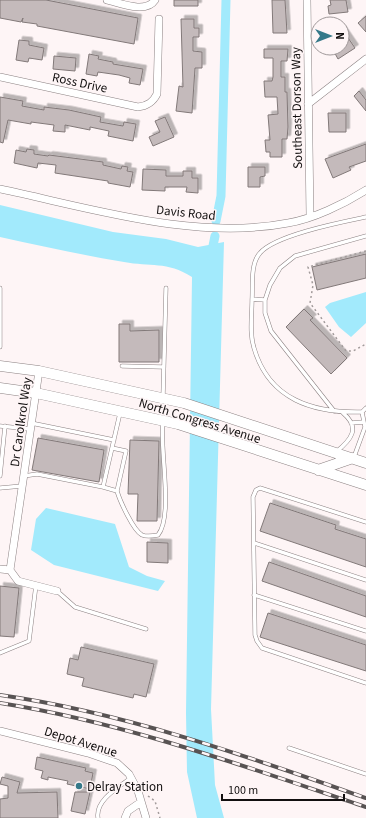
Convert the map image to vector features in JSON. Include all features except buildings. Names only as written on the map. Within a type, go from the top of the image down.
[{"type":"main road","name":"North Congress Avenue","points":[[0,366],[39,371],[184,403],[366,463]]},
{"type":"main road","name":"North Congress Avenue","points":[[0,388],[36,393],[121,410],[178,424],[366,486]]},
{"type":"main road","points":[[318,470],[353,458]]},
{"type":"street","points":[[106,0],[141,7],[153,3]]},
{"type":"street","name":"Southeast Dorson Way","points":[[307,0],[310,216]]},
{"type":"street","name":"Ross Drive","points":[[0,77],[138,107],[150,104],[154,99],[158,88],[159,19]]},
{"type":"street","points":[[308,104],[366,59]]},
{"type":"street","name":"Davis Road","points":[[0,189],[171,224],[242,228],[290,223],[344,204],[366,190]]},
{"type":"street","name":"Dr Carolkrol Way","points":[[10,570],[39,371]]},
{"type":"street","points":[[0,569],[10,570],[18,581],[57,591]]},
{"type":"street","name":"Depot Avenue","points":[[0,731],[88,753],[117,763],[131,778],[146,818]]},
{"type":"street","points":[[125,818],[128,811],[141,802]]},
{"type":"lane","points":[[366,217],[276,241],[260,253],[253,269],[251,332],[253,348],[268,379],[290,398],[314,408],[343,413],[362,412],[366,408]]},
{"type":"lane","points":[[334,411],[271,331],[265,313],[265,300],[270,285],[280,268],[295,256],[366,236]]},
{"type":"lane","points":[[0,288],[0,347]]},
{"type":"lane","points":[[163,398],[166,288]]},
{"type":"lane","points":[[252,300],[265,300]]},
{"type":"lane","points":[[122,366],[163,367]]},
{"type":"lane","points":[[103,487],[121,410]]},
{"type":"lane","points":[[353,458],[365,427],[362,412]]},
{"type":"lane","points":[[335,453],[348,442],[351,436],[351,423],[343,413]]},
{"type":"lane","points":[[112,448],[126,452],[117,490],[120,500],[138,531],[146,536],[158,535],[164,524],[165,462],[161,433],[163,420]]},
{"type":"lane","points":[[351,423],[364,422]]},
{"type":"lane","points":[[0,426],[31,426],[114,440]]},
{"type":"lane","points":[[0,476],[5,426]]},
{"type":"lane","points":[[24,476],[37,474],[117,490]]},
{"type":"lane","points":[[0,488],[22,486]]},
{"type":"lane","points":[[366,522],[260,488],[256,490],[253,497],[255,634],[257,641],[262,648],[366,683]]},
{"type":"lane","points":[[254,543],[366,580]]},
{"type":"lane","points":[[0,653],[29,641],[36,585]]},
{"type":"lane","points":[[57,591],[75,607],[146,628]]},
{"type":"lane","points":[[254,595],[366,631]]},
{"type":"lane","points":[[289,748],[366,774]]},
{"type":"lane","points":[[98,818],[97,813],[107,796],[131,778]]},
{"type":"path","points":[[366,250],[308,267],[313,286],[310,304],[346,351],[353,351],[366,344]]},
{"type":"path","points":[[147,796],[155,802],[160,818]]},
{"type":"water","points":[[0,205],[113,232],[166,239],[198,247],[224,242],[211,709],[215,785],[224,818],[197,818],[187,772],[186,713],[192,277],[183,272],[158,265],[108,259],[0,237]]},
{"type":"water","points":[[366,292],[366,323],[351,337],[339,327],[325,307],[330,303]]},
{"type":"water","points":[[46,508],[115,524],[129,567],[147,576],[165,581],[158,591],[54,565],[31,550],[36,519]]},
{"type":"waterway","points":[[216,221],[221,196],[226,0]]},
{"type":"waterway","points":[[211,256],[215,236]]},
{"type":"railway","points":[[0,695],[47,703],[140,724],[231,752],[366,798]]},
{"type":"railway","points":[[0,703],[93,722],[140,734],[231,762],[366,807]]},
{"type":"place","name":"Delray Station","points":[[79,786]]}]
